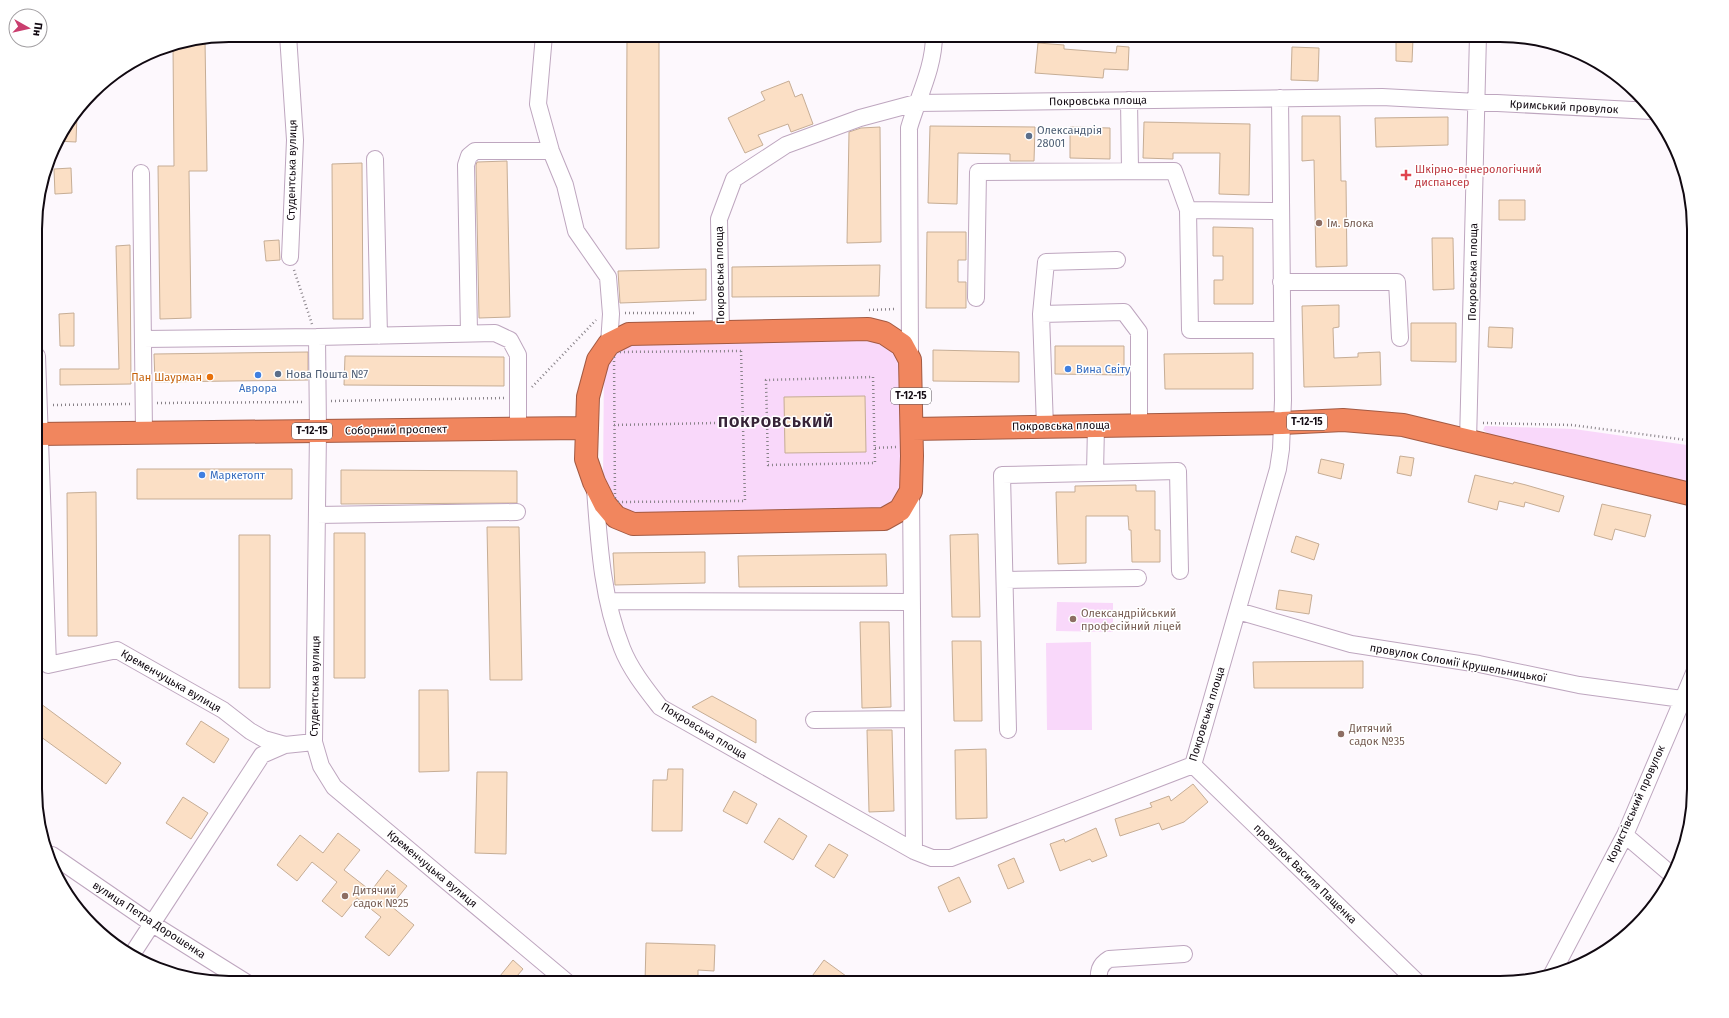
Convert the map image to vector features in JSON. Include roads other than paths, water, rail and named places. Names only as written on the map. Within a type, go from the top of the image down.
[{"type":"highway","name":"Покровська площа","points":[[721,322],[868,329],[884,333],[902,345],[910,360],[912,429],[911,491],[900,510],[884,519],[633,524],[616,517],[604,504],[586,459],[588,397],[598,360],[609,344],[629,334],[721,322]]},
{"type":"highway","name":"Покровська площа","points":[[912,429],[1282,423],[1343,420],[1468,432],[1687,493]]},
{"type":"highway","name":"Соборний проспект","points":[[42,434],[587,428]]},
{"type":"street","name":"Студентська вулиця","points":[[288,42],[295,140],[290,258]]},
{"type":"street","points":[[543,42],[538,104],[551,151],[565,185],[576,231],[608,277],[612,314],[609,344]]},
{"type":"street","points":[[916,103],[928,76],[933,42]]},
{"type":"street","name":"Покровська площа","points":[[1468,432],[1478,42]]},
{"type":"street","name":"Покровська площа","points":[[721,322],[719,219],[734,179],[786,145],[860,118],[916,103],[1382,97],[1477,102]]},
{"type":"street","name":"Покровська площа","points":[[594,482],[601,564],[608,601],[622,649],[641,682],[660,707],[914,851],[932,858],[951,858],[1193,765],[1278,470],[1281,449],[1282,282],[1280,98]]},
{"type":"street","points":[[1129,100],[1130,170]]},
{"type":"street","name":"Кримський провулок","points":[[1477,102],[1645,111]]},
{"type":"street","name":"Покровська площа","points":[[910,360],[909,128],[916,103]]},
{"type":"street","points":[[469,333],[466,165],[468,156],[475,151],[551,151]]},
{"type":"street","points":[[375,159],[379,336]]},
{"type":"street","points":[[976,298],[978,172],[1130,170],[1174,171],[1188,210],[1190,330],[1282,330]]},
{"type":"street","points":[[141,173],[144,433]]},
{"type":"street","points":[[1188,210],[1281,211]]},
{"type":"street","points":[[1045,427],[1041,314],[1046,262],[1117,260]]},
{"type":"street","points":[[1282,282],[1397,282],[1400,338]]},
{"type":"street","points":[[1041,314],[1124,312],[1139,332],[1138,425]]},
{"type":"street","points":[[143,339],[495,333],[510,340],[518,355],[518,429]]},
{"type":"street","name":"Студентська вулиця","points":[[134,951],[262,755],[285,745],[314,742],[318,431],[317,337]]},
{"type":"street","points":[[1095,473],[1096,426]]},
{"type":"street","points":[[1008,730],[1002,475],[1178,471],[1180,571]]},
{"type":"street","name":"Покровська площа","points":[[911,491],[914,851]]},
{"type":"street","points":[[317,514],[518,512]]},
{"type":"street","name":"Кременчуцька вулиця","points":[[42,526],[48,665],[117,650],[223,710],[250,731],[264,739],[285,745]]},
{"type":"street","points":[[1005,580],[1138,578]]},
{"type":"street","points":[[608,601],[912,602]]},
{"type":"street","name":"провулок Соломії Крушельницької","points":[[1238,611],[1351,644],[1479,664],[1579,685],[1682,699]]},
{"type":"street","name":"Користівський провулок","points":[[1555,968],[1625,835],[1687,688]]},
{"type":"street","points":[[814,720],[913,719]]},
{"type":"street","name":"Кременчуцька вулиця","points":[[314,742],[321,766],[334,787],[560,976]]},
{"type":"street","name":"провулок Василя Пащенка","points":[[1193,765],[1411,976]]},
{"type":"street","points":[[1625,835],[1668,872]]},
{"type":"street","name":"вулиця Петра Дорошенка","points":[[55,857],[151,923],[236,976]]},
{"type":"street","points":[[1100,976],[1102,965],[1109,959],[1184,954]]},
{"type":"place","name":"Олександрія 28001","points":[[1029,136]]},
{"type":"place","name":"Шкірно-венерологічний диспансер","points":[[1406,175]]},
{"type":"place","name":"Ім. Блока","points":[[1319,223]]},
{"type":"place","name":"Вина Світу","points":[[1068,369]]},
{"type":"place","name":"Нова Пошта №7","points":[[278,374]]},
{"type":"place","name":"Аврора","points":[[258,375]]},
{"type":"place","name":"Пан Шаурман","points":[[210,377]]},
{"type":"place","name":"Маркетопт","points":[[202,475]]},
{"type":"place","name":"Олександрійський професійний ліцей","points":[[1073,619]]},
{"type":"place","name":"Дитячий садок №35","points":[[1341,734]]},
{"type":"place","name":"Дитячий садок №25","points":[[345,896]]},
{"type":"district","name":"ПОКРОВСЬКИЙ","points":[[776,422]]}]
